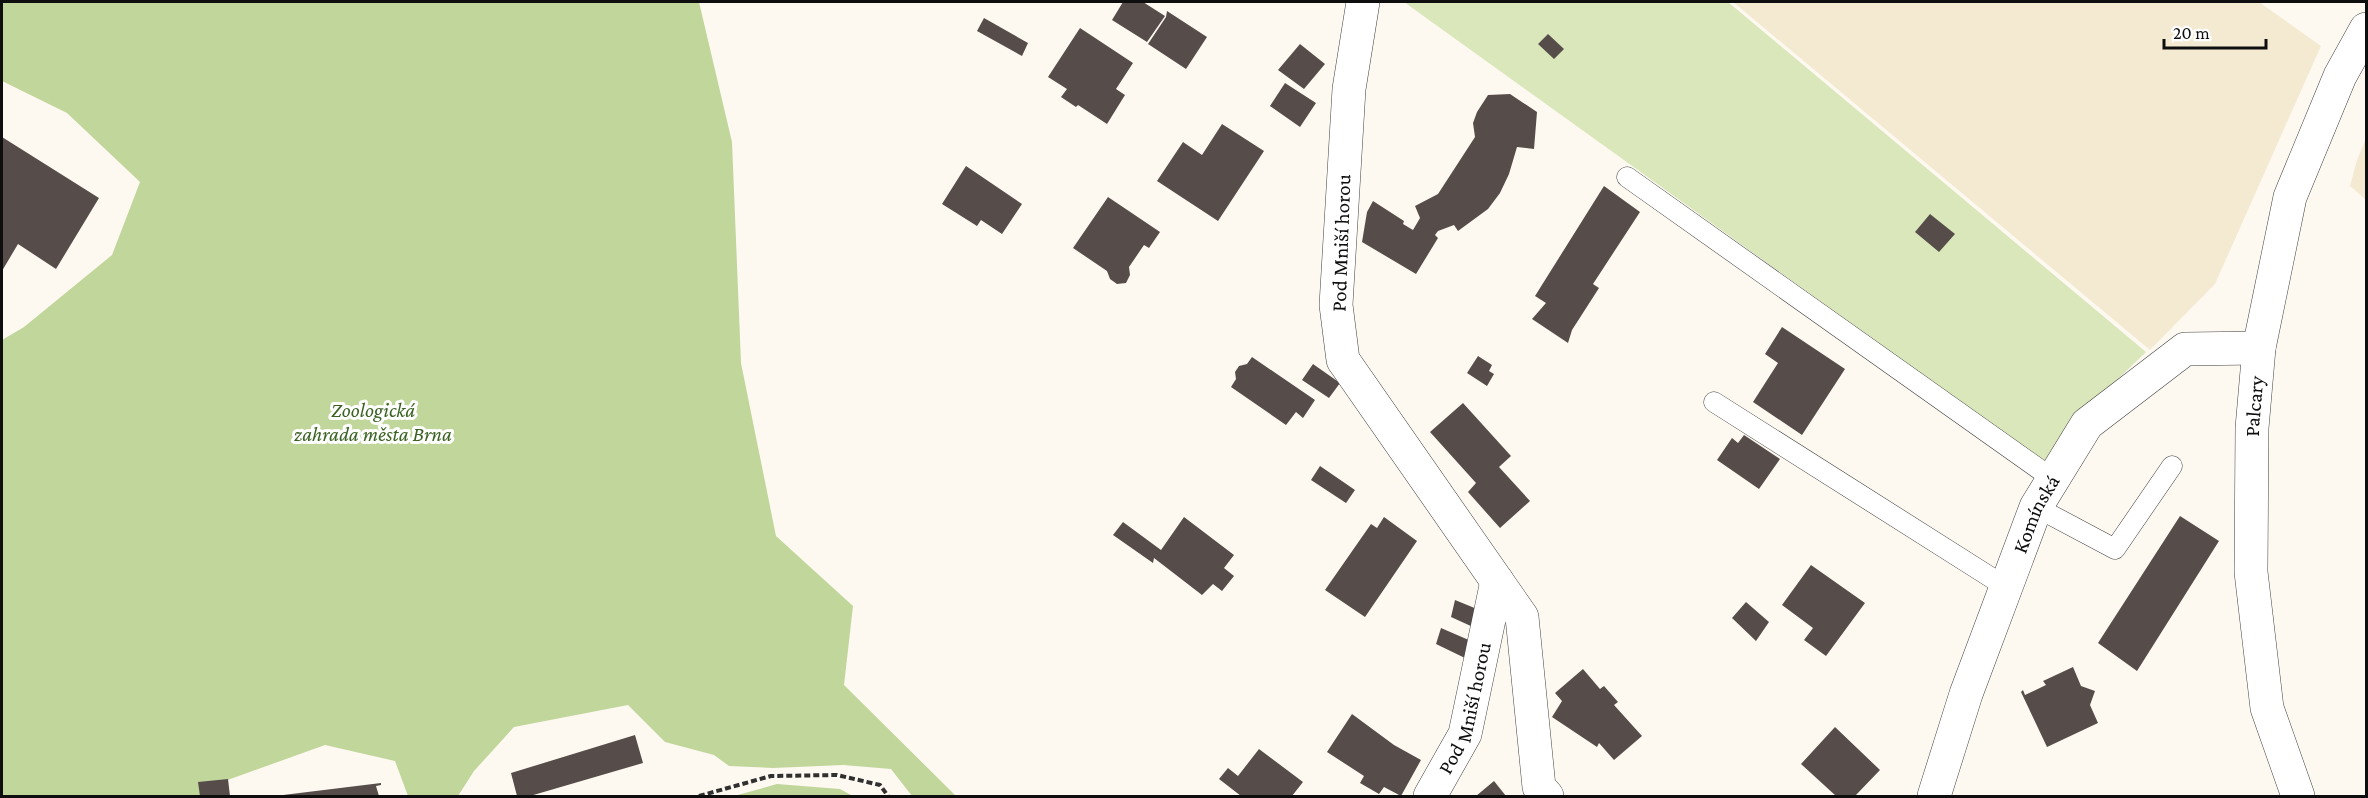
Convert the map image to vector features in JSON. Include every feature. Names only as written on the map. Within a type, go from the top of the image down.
[{"type":"street","name":"Pod Mniší horou","points":[[1363,2],[1348,89],[1336,305],[1343,360],[1522,617],[1539,788],[1547,796]]},
{"type":"street","name":"Palcary","points":[[2298,796],[2267,708],[2251,572],[2252,428],[2259,348],[2290,197],[2340,76],[2367,29]]},
{"type":"street","name":"Komínská","points":[[1934,796],[1966,694],[2036,507],[2086,424],[2185,349],[2259,348]]},
{"type":"street","name":"Pod Mniší horou","points":[[1430,796],[1465,734],[1497,581]]},
{"type":"lane","points":[[1627,177],[2053,479]]},
{"type":"lane","points":[[1714,402],[2006,587]]},
{"type":"lane","points":[[2036,507],[2115,549],[2172,466]]},
{"type":"path","points":[[699,796],[771,776],[837,775],[880,785],[888,796]]},
{"type":"shaded area","points":[[1733,2],[2259,2],[2321,46],[2215,284],[2150,350]]},
{"type":"shaded area","points":[[2366,138],[2366,200],[2350,186]]},
{"type":"green space","name":"Zoologická zahrada města Brna","points":[[2,2],[699,2],[732,142],[741,363],[776,536],[853,606],[844,685],[956,796],[912,796],[891,769],[843,765],[773,768],[729,766],[714,755],[665,742],[628,705],[514,727],[474,771],[458,796],[408,796],[395,761],[325,745],[211,786],[205,796],[2,796],[2,340],[24,327],[112,255],[140,182],[67,113],[2,81]]},
{"type":"green space","points":[[1404,2],[1728,2],[2146,352],[2091,405],[2047,464]]},
{"type":"green space","points":[[777,784],[840,789],[853,796],[734,796]]},
{"type":"building","points":[[1123,2],[1143,2],[1165,16],[1147,42],[1112,20]]},
{"type":"building","points":[[1167,11],[1207,37],[1186,69],[1148,44],[1166,17]]},
{"type":"building","points":[[984,18],[1028,43],[1022,56],[977,31]]},
{"type":"building","points":[[1080,28],[1133,63],[1116,89],[1125,95],[1107,124],[1061,97],[1067,89],[1048,77]]},
{"type":"building","points":[[1548,34],[1564,49],[1554,59],[1538,44]]},
{"type":"building","points":[[1300,44],[1325,64],[1304,89],[1278,70]]},
{"type":"building","points":[[1285,83],[1316,103],[1300,127],[1270,106]]},
{"type":"building","points":[[1510,94],[1537,112],[1534,149],[1517,147],[1509,174],[1500,193],[1488,209],[1458,231],[1454,225],[1438,231],[1435,235],[1438,238],[1416,274],[1362,242],[1367,212],[1373,201],[1404,221],[1403,224],[1413,230],[1420,218],[1415,206],[1438,194],[1475,137],[1473,123],[1488,95]]},
{"type":"building","points":[[1222,124],[1264,151],[1218,221],[1157,181],[1183,142],[1202,155]]},
{"type":"building","points":[[2,137],[99,198],[56,269],[18,244],[2,271]]},
{"type":"building","points":[[966,166],[1022,204],[1002,234],[981,220],[977,226],[942,204]]},
{"type":"building","points":[[1604,186],[1640,212],[1593,284],[1599,288],[1572,330],[1568,343],[1532,319],[1546,303],[1535,296]]},
{"type":"building","points":[[1108,197],[1160,232],[1149,248],[1144,245],[1129,267],[1130,275],[1126,283],[1117,284],[1110,279],[1107,271],[1073,248]]},
{"type":"building","points":[[1930,214],[1955,234],[1939,252],[1915,232]]},
{"type":"building","points":[[1782,327],[1845,369],[1802,435],[1753,402],[1778,363],[1765,354]]},
{"type":"building","points":[[1478,356],[1492,365],[1489,371],[1494,374],[1487,386],[1467,373]]},
{"type":"building","points":[[1252,357],[1315,400],[1303,418],[1296,412],[1286,425],[1231,387],[1236,379],[1235,372],[1239,366],[1247,364]]},
{"type":"building","points":[[1313,364],[1340,383],[1329,398],[1302,380]]},
{"type":"building","points":[[1463,403],[1511,456],[1499,467],[1530,501],[1500,528],[1468,492],[1476,483],[1430,432]]},
{"type":"building","points":[[1744,435],[1780,459],[1759,489],[1717,460],[1732,438],[1738,443]]},
{"type":"building","points":[[1320,466],[1355,490],[1346,503],[1311,480]]},
{"type":"building","points":[[2180,516],[2219,541],[2137,671],[2098,643]]},
{"type":"building","points":[[1184,517],[1234,555],[1224,568],[1234,576],[1222,591],[1213,584],[1202,595],[1154,558],[1153,563],[1113,535],[1123,522],[1161,550]]},
{"type":"building","points":[[1384,517],[1417,541],[1365,617],[1325,590],[1371,524],[1377,528]]},
{"type":"building","points":[[1811,565],[1865,603],[1826,656],[1804,640],[1813,628],[1782,605]]},
{"type":"building","points":[[1455,600],[1477,609],[1473,627],[1451,617]]},
{"type":"building","points":[[1746,602],[1769,622],[1756,641],[1732,618]]},
{"type":"building","points":[[1441,628],[1471,641],[1467,659],[1436,644]]},
{"type":"building","points":[[2073,667],[2081,686],[2095,691],[2090,705],[2098,723],[2047,747],[2021,692],[2023,690],[2025,695],[2046,685],[2043,681]]},
{"type":"building","points":[[1583,669],[1600,689],[1604,686],[1618,702],[1614,705],[1642,736],[1614,760],[1599,743],[1597,747],[1552,717],[1562,701],[1555,693]]},
{"type":"building","points":[[1352,714],[1394,745],[1421,760],[1401,796],[1384,787],[1379,794],[1360,783],[1364,776],[1327,752]]},
{"type":"building","points":[[1835,727],[1880,770],[1855,796],[1836,796],[1801,764]]},
{"type":"building","points":[[635,735],[643,763],[530,796],[517,796],[511,773]]},
{"type":"building","points":[[1259,749],[1303,782],[1292,796],[1241,796],[1219,779],[1228,768],[1238,776]]},
{"type":"building","points":[[228,779],[230,796],[200,796],[198,782]]},
{"type":"building","points":[[1494,781],[1506,796],[1476,796]]},
{"type":"building","points":[[381,783],[376,786],[379,796],[275,796]]}]
